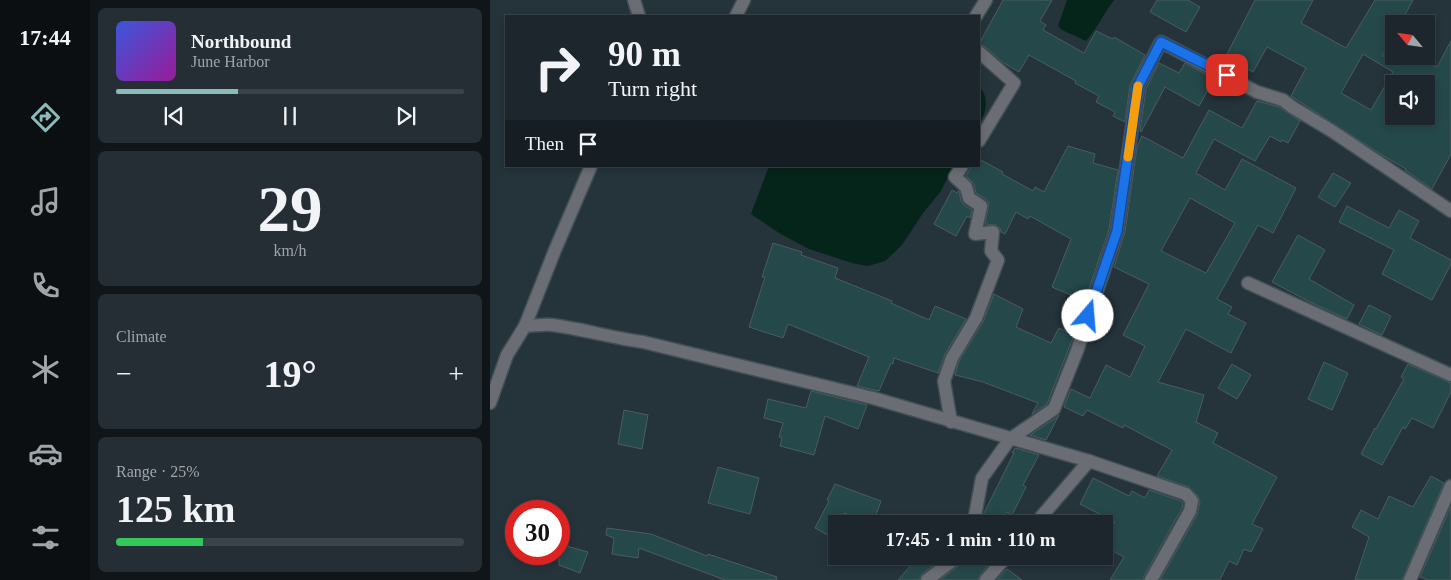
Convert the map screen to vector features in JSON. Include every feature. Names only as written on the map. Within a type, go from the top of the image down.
[{"type":"street","points":[[634,0],[638,15]]},
{"type":"street","points":[[736,15],[744,0]]},
{"type":"street","points":[[977,15],[986,0]]},
{"type":"street","points":[[975,515],[982,478],[1010,438],[1054,409],[1077,351],[1117,231],[1138,86],[1161,42],[1257,92],[1283,100],[1451,211]]},
{"type":"street","points":[[980,53],[1014,83],[980,140]]},
{"type":"street","points":[[490,403],[507,355],[524,326],[591,167]]},
{"type":"street","points":[[951,422],[944,381],[952,358],[976,318],[998,260],[991,251],[993,232],[975,234],[981,206],[969,198],[966,187],[955,177],[961,167]]},
{"type":"street","points":[[1248,284],[1451,375]]},
{"type":"street","points":[[524,326],[550,325],[643,342],[873,398],[1089,461],[1186,494],[1192,501],[1190,511],[1151,580]]},
{"type":"street","points":[[1043,515],[1089,461]]},
{"type":"street","points":[[1410,580],[1451,486]]},
{"type":"street","points":[[927,580],[946,565]]},
{"type":"street","points":[[986,580],[999,565]]},
{"type":"shaded area","points":[[1067,0],[1114,0],[1086,41],[1062,30],[1058,26]]},
{"type":"shaded area","points":[[980,87],[986,99],[984,114],[980,122]]},
{"type":"shaded area","points":[[769,167],[954,167],[941,191],[923,213],[902,245],[885,261],[868,266],[852,263],[809,249],[779,233],[751,214]]},
{"type":"building","points":[[1003,0],[1052,0],[1040,21],[1046,25],[1043,30],[1084,53],[1096,31],[1113,39],[1114,37],[1145,55],[1130,85],[1125,122],[1113,116],[1115,112],[1096,102],[1099,96],[1029,55],[1019,72],[1004,63],[980,44]]},
{"type":"building","points":[[1157,0],[1188,0],[1200,7],[1186,32],[1150,12]]},
{"type":"building","points":[[1255,0],[1313,0],[1301,23],[1346,48],[1375,0],[1413,0],[1405,15],[1385,15],[1385,51],[1382,56],[1385,56],[1385,65],[1433,65],[1437,67],[1451,41],[1451,154],[1432,189],[1406,169],[1291,96],[1306,68],[1267,47],[1253,72],[1225,58]]},
{"type":"building","points":[[1159,63],[1179,73],[1185,63],[1214,79],[1199,106],[1165,87],[1141,132],[1146,89]]},
{"type":"building","points":[[1257,101],[1279,107],[1300,121],[1288,143],[1282,140],[1281,142],[1270,136],[1255,161],[1214,139],[1196,173],[1225,190],[1242,159],[1296,188],[1273,233],[1258,225],[1217,299],[1232,307],[1228,314],[1246,323],[1231,353],[1186,329],[1158,382],[1204,395],[1196,422],[1218,433],[1213,443],[1277,477],[1252,524],[1263,529],[1251,552],[1244,549],[1237,565],[1229,561],[1220,580],[1160,580],[1197,515],[1200,502],[1198,496],[1189,487],[1157,476],[1172,450],[1124,425],[1123,428],[1087,410],[1083,416],[1064,407],[1071,389],[1090,398],[1106,365],[1130,377],[1145,346],[1123,335],[1149,284],[1114,267],[1125,232],[1137,147],[1142,136],[1183,158],[1209,110],[1242,128]],"holes":[[[1190,198],[1235,223],[1206,273],[1161,251]]]},
{"type":"building","points":[[1068,146],[1095,154],[1093,163],[1118,170],[1109,229],[1085,301],[1052,287],[1071,239],[1030,216],[1028,219],[1016,212],[1005,234],[996,225],[985,224],[989,203],[976,193],[974,184],[966,176],[971,167],[980,167],[980,160],[1033,191],[1035,187],[1044,192]]},
{"type":"building","points":[[1333,173],[1351,183],[1335,207],[1318,197]]},
{"type":"building","points":[[952,190],[957,193],[959,191],[961,201],[972,210],[970,218],[967,216],[956,236],[934,224]]},
{"type":"building","points":[[1347,206],[1389,228],[1399,210],[1419,221],[1410,238],[1451,260],[1451,264],[1432,300],[1382,274],[1394,250],[1339,222]]},
{"type":"building","points":[[1298,235],[1325,250],[1309,279],[1354,305],[1347,319],[1272,282]]},
{"type":"building","points":[[773,243],[802,252],[801,255],[838,268],[835,278],[892,301],[891,303],[929,320],[935,306],[966,319],[945,354],[938,373],[894,358],[893,364],[891,363],[879,391],[857,386],[869,357],[788,324],[783,338],[749,327],[765,277],[762,277]]},
{"type":"building","points":[[994,294],[1023,309],[1016,327],[1051,343],[1059,328],[1074,335],[1047,404],[1032,414],[1038,403],[983,382],[955,375],[959,361],[983,322]]},
{"type":"building","points":[[1369,305],[1391,316],[1382,335],[1359,324]]},
{"type":"building","points":[[1324,362],[1348,373],[1332,410],[1308,399]]},
{"type":"building","points":[[1232,364],[1251,375],[1237,399],[1218,388]]},
{"type":"building","points":[[1408,364],[1451,383],[1451,392],[1433,428],[1412,418],[1405,429],[1403,427],[1382,465],[1361,454],[1404,379],[1401,377]]},
{"type":"building","points":[[811,391],[867,405],[858,429],[825,416],[814,455],[780,446],[782,438],[779,437],[783,423],[764,418],[768,399],[806,408]]},
{"type":"building","points":[[624,410],[648,415],[642,449],[618,444]]},
{"type":"building","points":[[1058,417],[1046,440],[1030,435]]},
{"type":"building","points":[[1015,448],[1039,455],[1023,485],[1026,487],[1012,515],[1007,512],[1005,515],[983,515],[1014,453],[1012,453]]},
{"type":"building","points":[[718,467],[759,478],[750,514],[708,503]]},
{"type":"building","points":[[1431,476],[1444,483],[1402,580],[1355,580],[1369,537],[1352,527],[1361,510],[1378,519],[1389,496],[1413,507]]},
{"type":"building","points":[[1093,478],[1129,496],[1132,491],[1145,498],[1149,490],[1183,503],[1143,580],[1110,580],[1124,557],[1113,551],[1113,526],[1115,522],[1113,521],[1113,515],[1101,515],[1080,504]]},
{"type":"building","points":[[835,484],[881,501],[876,515],[850,515],[844,513],[843,515],[828,515],[828,535],[815,528],[829,501],[827,500]]},
{"type":"building","points":[[1451,506],[1451,580],[1428,580],[1420,577]]},
{"type":"building","points":[[607,528],[651,534],[707,556],[708,554],[777,577],[776,580],[725,580],[639,548],[638,558],[612,554],[614,538],[606,535]]},
{"type":"building","points":[[570,547],[588,552],[580,573],[559,565],[570,565]]},
{"type":"building","points":[[911,565],[934,565],[922,574],[919,580],[898,580]]},
{"type":"building","points":[[958,565],[988,565],[978,580],[940,580]]},
{"type":"building","points":[[1007,569],[1022,580],[997,580]]},
{"type":"slow traffic","points":[[1128,157],[1138,86]]},
{"type":"route","points":[[1088,316],[1117,231],[1138,86],[1161,42],[1227,75]]}]
